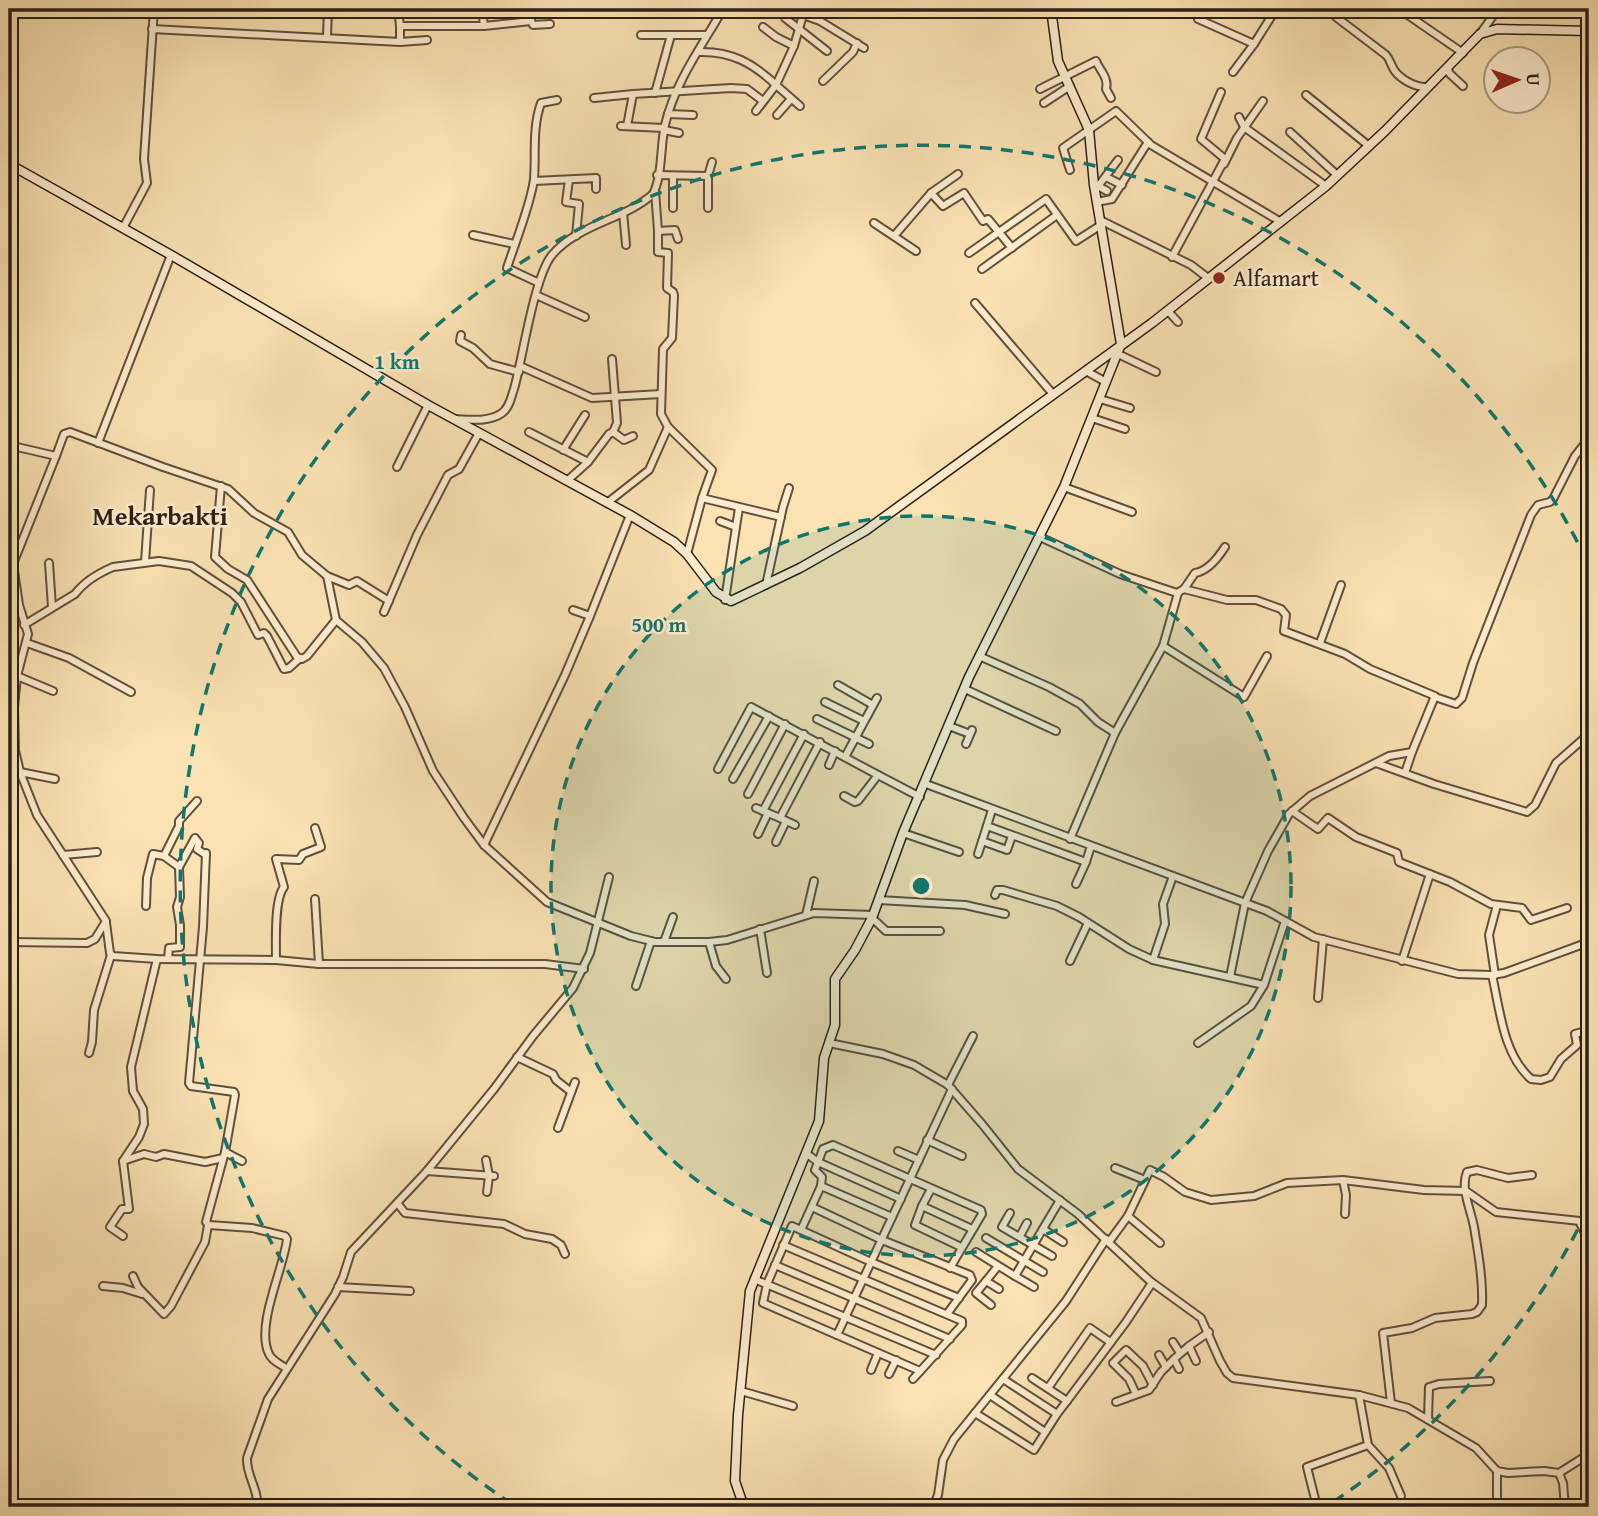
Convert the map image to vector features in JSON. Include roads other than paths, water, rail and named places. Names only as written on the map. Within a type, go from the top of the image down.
[{"type":"main road","points":[[744,1507],[735,1481],[750,1291],[819,1119],[824,1060],[835,1026],[835,979],[855,950],[872,917],[903,832],[979,656],[1064,486],[1121,344],[1097,202],[1089,130],[1058,61],[1051,9]]},
{"type":"main road","points":[[12,166],[428,405],[630,515],[674,542],[687,554],[711,587],[725,600],[731,601],[865,531],[1168,311],[1326,186],[1480,34],[1497,29],[1589,31]]},
{"type":"street","points":[[123,228],[147,183],[144,159],[154,9]]},
{"type":"street","points":[[327,36],[328,9]]},
{"type":"street","points":[[398,9],[400,42]]},
{"type":"street","points":[[482,9],[484,26]]},
{"type":"street","points":[[532,9],[533,26],[550,24]]},
{"type":"street","points":[[687,554],[712,470],[668,427],[661,414],[663,349],[672,338],[674,295],[667,288],[668,253],[658,251],[655,191],[664,129],[675,93],[723,9]]},
{"type":"street","points":[[1233,72],[1276,9]]},
{"type":"street","points":[[1399,9],[1463,53]]},
{"type":"street","points":[[1480,34],[1498,9]]},
{"type":"street","points":[[756,111],[776,85],[794,46],[804,12],[864,48]]},
{"type":"street","points":[[1336,17],[1388,57],[1394,69],[1406,80],[1416,86],[1429,87]]},
{"type":"street","points":[[785,18],[827,51]]},
{"type":"street","points":[[1198,19],[1254,44]]},
{"type":"street","points":[[400,26],[484,26],[531,21]]},
{"type":"street","points":[[763,27],[794,46]]},
{"type":"street","points":[[152,29],[288,37],[327,36],[400,42],[427,40]]},
{"type":"street","points":[[641,35],[706,36]]},
{"type":"street","points":[[655,93],[671,35]]},
{"type":"street","points":[[824,81],[853,52],[857,43]]},
{"type":"street","points":[[699,51],[724,53],[754,65],[800,106]]},
{"type":"street","points":[[1040,89],[1096,61],[1111,97]]},
{"type":"street","points":[[1448,67],[1449,73],[1463,86]]},
{"type":"street","points":[[1044,103],[1070,86]]},
{"type":"street","points":[[594,98],[743,88],[763,101]]},
{"type":"street","points":[[1214,181],[1224,159],[1201,139],[1221,92]]},
{"type":"street","points":[[633,94],[624,126],[679,133]]},
{"type":"street","points":[[1306,94],[1369,146]]},
{"type":"street","points":[[777,115],[791,99]]},
{"type":"street","points":[[539,283],[507,270],[534,181],[539,109],[545,101],[557,100]]},
{"type":"street","points":[[1172,257],[1244,127],[1263,101]]},
{"type":"street","points":[[1070,170],[1063,148],[1115,111],[1148,142],[1281,222]]},
{"type":"street","points":[[668,114],[693,115]]},
{"type":"street","points":[[1239,117],[1244,127],[1326,186]]},
{"type":"street","points":[[1290,132],[1319,161],[1338,175]]},
{"type":"street","points":[[1097,202],[1112,199],[1148,142]]},
{"type":"street","points":[[1107,191],[1097,185],[1118,160]]},
{"type":"street","points":[[708,208],[708,176],[712,162]]},
{"type":"street","points":[[9,181],[12,166]]},
{"type":"street","points":[[894,236],[930,193],[958,174]]},
{"type":"street","points":[[657,175],[708,176]]},
{"type":"street","points":[[673,176],[673,208]]},
{"type":"street","points":[[1106,177],[1122,185]]},
{"type":"street","points":[[534,181],[596,178],[596,189]]},
{"type":"street","points":[[569,180],[566,202],[579,204],[576,236]]},
{"type":"street","points":[[453,419],[477,420],[502,413],[510,402],[539,283],[550,258],[576,236],[650,197],[655,191]]},
{"type":"street","points":[[930,193],[943,206],[964,192],[983,220],[988,219],[1012,248]]},
{"type":"street","points":[[969,254],[1046,200],[1076,241],[1101,223],[1191,265],[1208,278]]},
{"type":"street","points":[[622,212],[626,245]]},
{"type":"street","points":[[982,269],[1057,215]]},
{"type":"street","points":[[874,223],[916,251]]},
{"type":"street","points":[[658,230],[675,230],[678,239]]},
{"type":"street","points":[[473,235],[514,244]]},
{"type":"street","points":[[98,443],[171,255]]},
{"type":"street","points":[[536,295],[585,317]]},
{"type":"street","points":[[975,303],[1052,393]]},
{"type":"street","points":[[1168,311],[1178,322]]},
{"type":"street","points":[[461,335],[460,341],[473,348],[490,364],[520,369],[592,398],[661,394]]},
{"type":"street","points":[[1118,354],[1156,372]]},
{"type":"street","points":[[568,480],[588,462],[613,432],[617,423],[612,359]]},
{"type":"street","points":[[1086,371],[1106,382]]},
{"type":"street","points":[[1100,399],[1130,408]]},
{"type":"street","points":[[397,467],[428,405]]},
{"type":"street","points":[[563,450],[585,415]]},
{"type":"street","points":[[1093,418],[1125,429]]},
{"type":"street","points":[[607,503],[649,470],[668,427]]},
{"type":"street","points":[[89,1053],[94,1010],[111,955],[106,921],[37,815],[20,772],[15,750],[17,676],[28,634],[19,605],[13,559],[64,434],[67,432],[221,486],[235,494],[254,513],[288,532],[302,555],[327,576],[351,585],[357,581],[389,601]]},
{"type":"street","points":[[528,432],[588,462]]},
{"type":"street","points":[[613,432],[624,440],[633,436]]},
{"type":"street","points":[[384,612],[416,535],[448,475],[458,470],[479,433]]},
{"type":"street","points":[[1040,537],[1121,574],[1181,591],[1227,600],[1250,599],[1281,609],[1286,615],[1284,631],[1320,643],[1370,669],[1434,695],[1435,698],[1456,704],[1462,698],[1531,515],[1538,505],[1553,499],[1575,456],[1589,438]]},
{"type":"street","points":[[9,458],[16,447],[55,456]]},
{"type":"street","points":[[221,486],[215,557],[228,569],[247,580],[295,655],[300,658]]},
{"type":"street","points":[[1064,486],[1132,512]]},
{"type":"street","points":[[766,585],[789,488]]},
{"type":"street","points":[[145,562],[149,490]]},
{"type":"street","points":[[702,498],[781,517]]},
{"type":"street","points":[[725,600],[740,508]]},
{"type":"street","points":[[484,845],[565,675],[630,515]]},
{"type":"street","points":[[720,520],[736,527]]},
{"type":"street","points":[[1070,839],[1115,733],[1163,646],[1181,591],[1195,573],[1204,571],[1225,547]]},
{"type":"street","points":[[24,625],[75,594],[80,587],[104,571],[168,560],[203,572],[232,593],[241,602],[258,635],[266,634],[284,669],[307,656],[336,620]]},
{"type":"street","points":[[49,563],[52,607]]},
{"type":"street","points":[[327,576],[336,620],[380,661],[405,707],[433,771],[484,845],[556,908],[631,936],[664,942],[727,940],[806,915],[831,912],[872,917],[886,931],[940,931]]},
{"type":"street","points":[[1320,643],[1340,584]]},
{"type":"street","points":[[9,606],[19,605]]},
{"type":"street","points":[[573,610],[590,616]]},
{"type":"street","points":[[27,643],[69,658],[131,692]]},
{"type":"street","points":[[1163,646],[1244,697],[1267,656]]},
{"type":"street","points":[[979,656],[1008,667],[1070,698],[1115,733]]},
{"type":"street","points":[[17,676],[53,691]]},
{"type":"street","points":[[838,685],[875,702],[845,757]]},
{"type":"street","points":[[965,689],[1056,731]]},
{"type":"street","points":[[1405,773],[1435,698]]},
{"type":"street","points":[[825,702],[864,721]]},
{"type":"street","points":[[718,769],[751,706],[920,797]]},
{"type":"street","points":[[733,779],[769,716]]},
{"type":"street","points":[[817,719],[869,744]]},
{"type":"street","points":[[748,794],[785,724]]},
{"type":"street","points":[[949,726],[971,732],[966,744]]},
{"type":"street","points":[[758,834],[762,811],[804,734]]},
{"type":"street","points":[[1376,763],[1491,803],[1527,812],[1535,805],[1556,763],[1589,734]]},
{"type":"street","points":[[776,842],[783,819],[820,742]]},
{"type":"street","points":[[829,765],[835,751]]},
{"type":"street","points":[[1230,978],[1245,903],[1268,850],[1292,811],[1310,796],[1394,754],[1412,752]]},
{"type":"street","points":[[20,772],[55,779]]},
{"type":"street","points":[[844,796],[853,802],[858,801],[878,775]]},
{"type":"street","points":[[926,784],[1245,903],[1310,936],[1402,961],[1458,974],[1494,975],[1589,942]]},
{"type":"street","points":[[164,856],[179,821],[197,800]]},
{"type":"street","points":[[978,854],[992,810]]},
{"type":"street","points":[[762,811],[795,825]]},
{"type":"street","points":[[1292,811],[1318,829],[1328,818],[1356,837],[1397,853],[1399,862],[1497,905],[1522,908],[1531,920],[1567,908]]},
{"type":"street","points":[[987,826],[1086,862]]},
{"type":"street","points":[[276,960],[278,912],[281,890],[284,887],[276,859],[299,860],[303,854],[321,847],[314,828]]},
{"type":"street","points":[[903,832],[959,852]]},
{"type":"street","points":[[982,841],[1007,850],[1012,835]]},
{"type":"street","points":[[133,1276],[136,1286],[160,1312],[163,1314],[169,1309],[205,1242],[208,1225],[206,1220],[224,1155],[235,1093],[191,1086],[189,1083],[201,960],[206,854],[197,849],[199,843],[195,838],[179,867],[180,897],[177,907],[180,947],[169,948],[169,959]]},
{"type":"street","points":[[1076,884],[1091,846]]},
{"type":"street","points":[[63,855],[97,852]]},
{"type":"street","points":[[146,906],[147,878],[153,854],[164,856],[179,867]]},
{"type":"street","points":[[1402,961],[1430,874]]},
{"type":"street","points":[[1153,960],[1165,924],[1163,904],[1174,876]]},
{"type":"street","points":[[257,1507],[258,1495],[246,1464],[268,1399],[338,1287],[351,1252],[427,1171],[573,988],[583,969],[599,922],[609,877]]},
{"type":"street","points":[[806,915],[814,881]]},
{"type":"street","points":[[995,894],[998,890],[1003,890],[1057,906],[1129,949],[1153,960],[1264,985]]},
{"type":"street","points":[[315,899],[318,964]]},
{"type":"street","points":[[879,900],[965,905],[1005,914]]},
{"type":"street","points":[[1497,905],[1489,935],[1500,1012],[1514,1058],[1531,1079],[1550,1077],[1561,1059],[1577,1045],[1576,1034],[1589,1030]]},
{"type":"street","points":[[664,942],[673,917]]},
{"type":"street","points":[[9,943],[87,943],[95,939],[106,921]]},
{"type":"street","points":[[1198,1043],[1251,1006],[1264,985],[1285,921]]},
{"type":"street","points":[[1070,961],[1088,923]]},
{"type":"street","points":[[760,929],[767,973]]},
{"type":"street","points":[[1318,998],[1324,939]]},
{"type":"street","points":[[636,985],[651,941]]},
{"type":"street","points":[[709,942],[716,966],[726,979]]},
{"type":"street","points":[[111,955],[157,959],[276,960],[318,964],[545,964],[583,969]]},
{"type":"street","points":[[122,1236],[110,1227],[122,1209],[130,1209],[123,1161],[145,1124],[143,1109],[133,1091],[131,1067],[157,959]]},
{"type":"street","points":[[837,1335],[910,1180],[972,1036]]},
{"type":"street","points":[[829,1043],[883,1054],[914,1065],[950,1087],[1018,1169],[1079,1213],[1151,1282],[1195,1312],[1204,1322],[1227,1373],[1237,1380],[1316,1387],[1359,1395],[1412,1410],[1476,1448],[1497,1471],[1559,1473],[1589,1454]]},
{"type":"street","points":[[517,1057],[553,1074],[556,1080],[570,1091]]},
{"type":"street","points":[[558,1128],[575,1082]]},
{"type":"street","points":[[927,1140],[962,1156]]},
{"type":"street","points":[[801,1230],[821,1186],[822,1177],[815,1170],[818,1162],[823,1149],[833,1145],[981,1210],[982,1213],[950,1268]]},
{"type":"street","points":[[898,1151],[919,1160]]},
{"type":"street","points":[[123,1161],[144,1154],[156,1157],[164,1154],[205,1162],[224,1155],[242,1161]]},
{"type":"street","points":[[807,1154],[818,1162],[901,1199]]},
{"type":"street","points":[[486,1160],[492,1176],[487,1192]]},
{"type":"street","points":[[1115,1168],[1145,1180]]},
{"type":"street","points":[[933,1507],[938,1495],[943,1460],[954,1439],[1066,1301],[1107,1240],[1128,1216],[1148,1172],[1153,1170],[1194,1196],[1217,1200],[1254,1196],[1287,1183],[1343,1180],[1466,1191],[1496,1212],[1589,1222]]},
{"type":"street","points":[[1391,1403],[1383,1332],[1412,1328],[1435,1318],[1472,1314],[1482,1305],[1474,1224],[1466,1191],[1465,1178],[1469,1170],[1508,1178],[1532,1175]]},
{"type":"street","points":[[427,1171],[492,1176]]},
{"type":"street","points":[[1343,1180],[1346,1195],[1345,1214]]},
{"type":"street","points":[[821,1186],[892,1217]]},
{"type":"street","points":[[932,1189],[915,1225],[961,1247]]},
{"type":"street","points":[[1015,1276],[1060,1200]]},
{"type":"street","points":[[398,1204],[405,1213],[504,1224],[525,1234],[552,1239],[561,1245],[565,1254]]},
{"type":"street","points":[[922,1206],[972,1229]]},
{"type":"street","points":[[812,1207],[972,1278],[947,1314]]},
{"type":"street","points":[[1010,1213],[999,1225],[1052,1256]]},
{"type":"street","points":[[1128,1216],[1160,1243]]},
{"type":"street","points":[[1020,1236],[1027,1223]]},
{"type":"street","points":[[1580,1223],[1589,1241]]},
{"type":"street","points":[[208,1225],[252,1228],[288,1239],[268,1315],[266,1340],[269,1355],[286,1368]]},
{"type":"street","points":[[920,1371],[765,1305],[763,1300],[767,1284],[790,1227],[794,1226],[871,1262],[959,1298]]},
{"type":"street","points":[[1043,1229],[1063,1242]]},
{"type":"street","points":[[986,1238],[1043,1272]]},
{"type":"street","points":[[783,1245],[963,1323],[913,1379]]},
{"type":"street","points":[[976,1252],[1034,1287]]},
{"type":"street","points":[[775,1265],[950,1339]]},
{"type":"street","points":[[991,1305],[976,1293],[998,1266]]},
{"type":"street","points":[[754,1279],[936,1355]]},
{"type":"street","points":[[986,1281],[999,1289]]},
{"type":"street","points":[[975,1413],[1034,1450],[1151,1282]]},
{"type":"street","points":[[103,1286],[122,1288],[144,1295]]},
{"type":"street","points":[[338,1287],[410,1291]]},
{"type":"street","points":[[1048,1388],[1090,1328],[1110,1342]]},
{"type":"street","points":[[1116,1402],[1149,1390],[1180,1353],[1209,1332]]},
{"type":"street","points":[[1173,1342],[1180,1353]]},
{"type":"street","points":[[1189,1346],[1196,1361]]},
{"type":"street","points":[[1136,1394],[1132,1383],[1113,1363],[1126,1350],[1140,1362],[1153,1385]]},
{"type":"street","points":[[871,1370],[878,1353]]},
{"type":"street","points":[[1159,1355],[1166,1367]]},
{"type":"street","points":[[1174,1359],[1179,1370]]},
{"type":"street","points":[[889,1374],[896,1360]]},
{"type":"street","points":[[1032,1378],[1067,1401]]},
{"type":"street","points":[[1003,1380],[1057,1414]]},
{"type":"street","points":[[1428,1419],[1429,1387],[1490,1381]]},
{"type":"street","points":[[741,1391],[793,1406]]},
{"type":"street","points":[[990,1395],[1045,1433]]},
{"type":"street","points":[[1359,1395],[1367,1445],[1389,1468],[1401,1496]]},
{"type":"street","points":[[1317,1507],[1307,1467],[1367,1445]]},
{"type":"street","points":[[1497,1471],[1497,1507]]},
{"type":"street","points":[[1559,1473],[1563,1483],[1565,1507]]},
{"type":"place","name":"Alfamart","points":[[1219,278]]},
{"type":"district","name":"Mekarbakti","points":[[160,516]]}]
